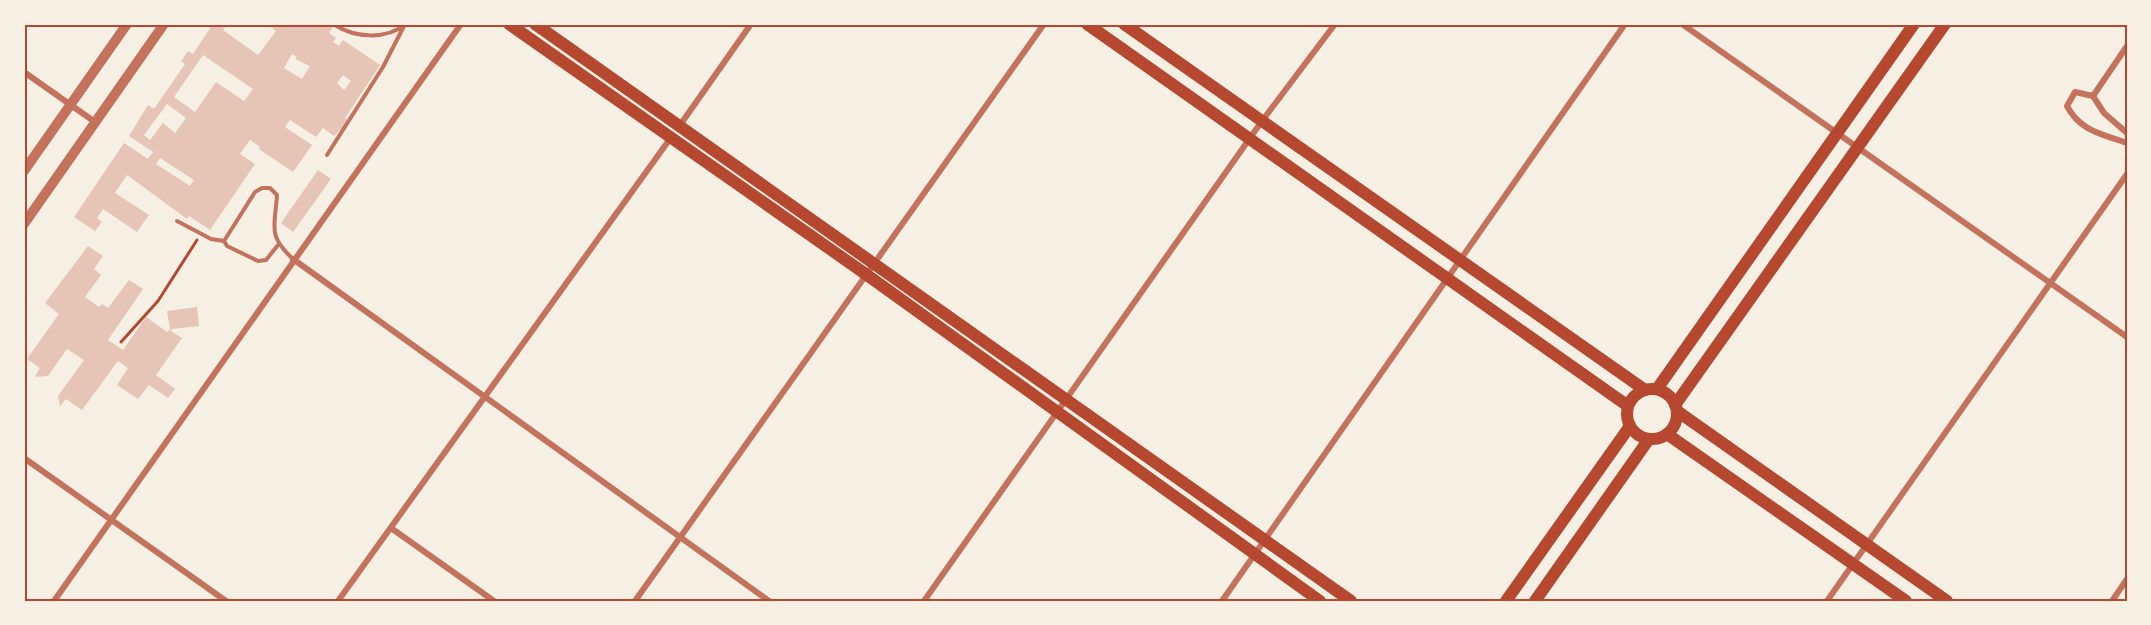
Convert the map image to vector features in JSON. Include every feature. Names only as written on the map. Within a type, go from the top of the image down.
[{"type":"main road","points":[[509,24],[675,131]]},
{"type":"main road","points":[[535,24],[675,131],[870,269],[1067,399],[1351,601]]},
{"type":"main road","points":[[1087,24],[1628,406]]},
{"type":"main road","points":[[1124,24],[1458,260],[1651,390],[1671,398],[1676,408],[1947,601]]},
{"type":"main road","points":[[1506,601],[1630,426],[1628,406],[1638,393],[1651,390],[1838,133],[1914,24]]},
{"type":"main road","points":[[1630,426],[1642,437],[1649,439],[1667,434],[1673,427],[1676,408],[1945,24]]},
{"type":"main road","points":[[870,269],[1057,413],[1320,601]]},
{"type":"main road","points":[[1667,434],[1906,601]]},
{"type":"main road","points":[[1535,601],[1649,439]]},
{"type":"street","points":[[24,171],[128,24]]},
{"type":"street","points":[[24,224],[164,24]]},
{"type":"street","points":[[54,601],[293,259],[461,24]]},
{"type":"street","points":[[338,601],[751,24]]},
{"type":"street","points":[[635,601],[1044,24]]},
{"type":"street","points":[[924,601],[1262,121],[1335,24]]},
{"type":"street","points":[[1222,601],[1625,24]]},
{"type":"street","points":[[1682,24],[2127,337]]},
{"type":"street","points":[[2093,96],[2127,46]]},
{"type":"street","points":[[24,72],[95,122]]},
{"type":"street","points":[[2127,133],[2104,113],[2093,96],[2075,92],[2067,106],[2075,120],[2087,130],[2127,143]]},
{"type":"street","points":[[1827,601],[2127,174]]},
{"type":"street","points":[[293,259],[769,601]]},
{"type":"street","points":[[24,458],[226,601]]},
{"type":"street","points":[[391,528],[494,601]]},
{"type":"street","points":[[2112,601],[2127,579]]},
{"type":"lane","points":[[335,25],[347,32],[366,35],[385,34],[405,25]]},
{"type":"lane","points":[[327,155],[383,67],[405,25]]},
{"type":"lane","points":[[224,241],[255,192],[262,188],[270,188],[277,195],[272,220],[278,245],[293,259]]},
{"type":"lane","points":[[177,221],[211,239],[224,241],[227,246],[258,261],[266,260],[278,245]]},
{"type":"path","points":[[121,342],[158,301],[201,234]]},
{"type":"building","points":[[213,24],[227,24],[223,30],[258,55],[276,31],[267,24],[319,24],[322,27],[324,24],[335,24],[329,33],[336,38],[333,42],[339,46],[343,40],[380,65],[345,118],[349,121],[334,136],[323,128],[316,137],[290,120],[285,127],[312,145],[293,172],[259,149],[260,147],[250,140],[240,154],[255,164],[210,230],[189,216],[187,219],[127,175],[115,193],[149,215],[137,232],[103,209],[97,218],[102,222],[95,231],[74,217],[124,143],[148,159],[153,152],[129,136],[148,105],[154,109],[185,64],[181,61],[188,51],[193,54]],"holes":[[[292,54],[297,57],[295,59],[310,66],[302,79],[284,68]],[[203,55],[253,89],[244,101],[216,82],[195,112],[174,97]],[[343,75],[351,81],[344,90],[337,83]],[[167,104],[186,118],[175,133],[163,123],[150,140],[144,135]],[[160,158],[194,180],[190,186],[156,164]]]},
{"type":"building","points":[[318,170],[331,179],[293,232],[281,223]]},
{"type":"building","points":[[88,246],[103,256],[94,269],[101,275],[85,297],[99,307],[102,304],[108,308],[129,280],[143,289],[108,340],[123,350],[146,317],[167,332],[170,329],[167,311],[197,307],[199,326],[172,329],[171,331],[182,338],[156,375],[175,389],[168,398],[149,385],[138,399],[117,385],[128,368],[118,361],[82,410],[66,399],[60,406],[58,396],[84,360],[67,349],[48,376],[35,377],[40,368],[27,359],[59,314],[45,303]]}]
